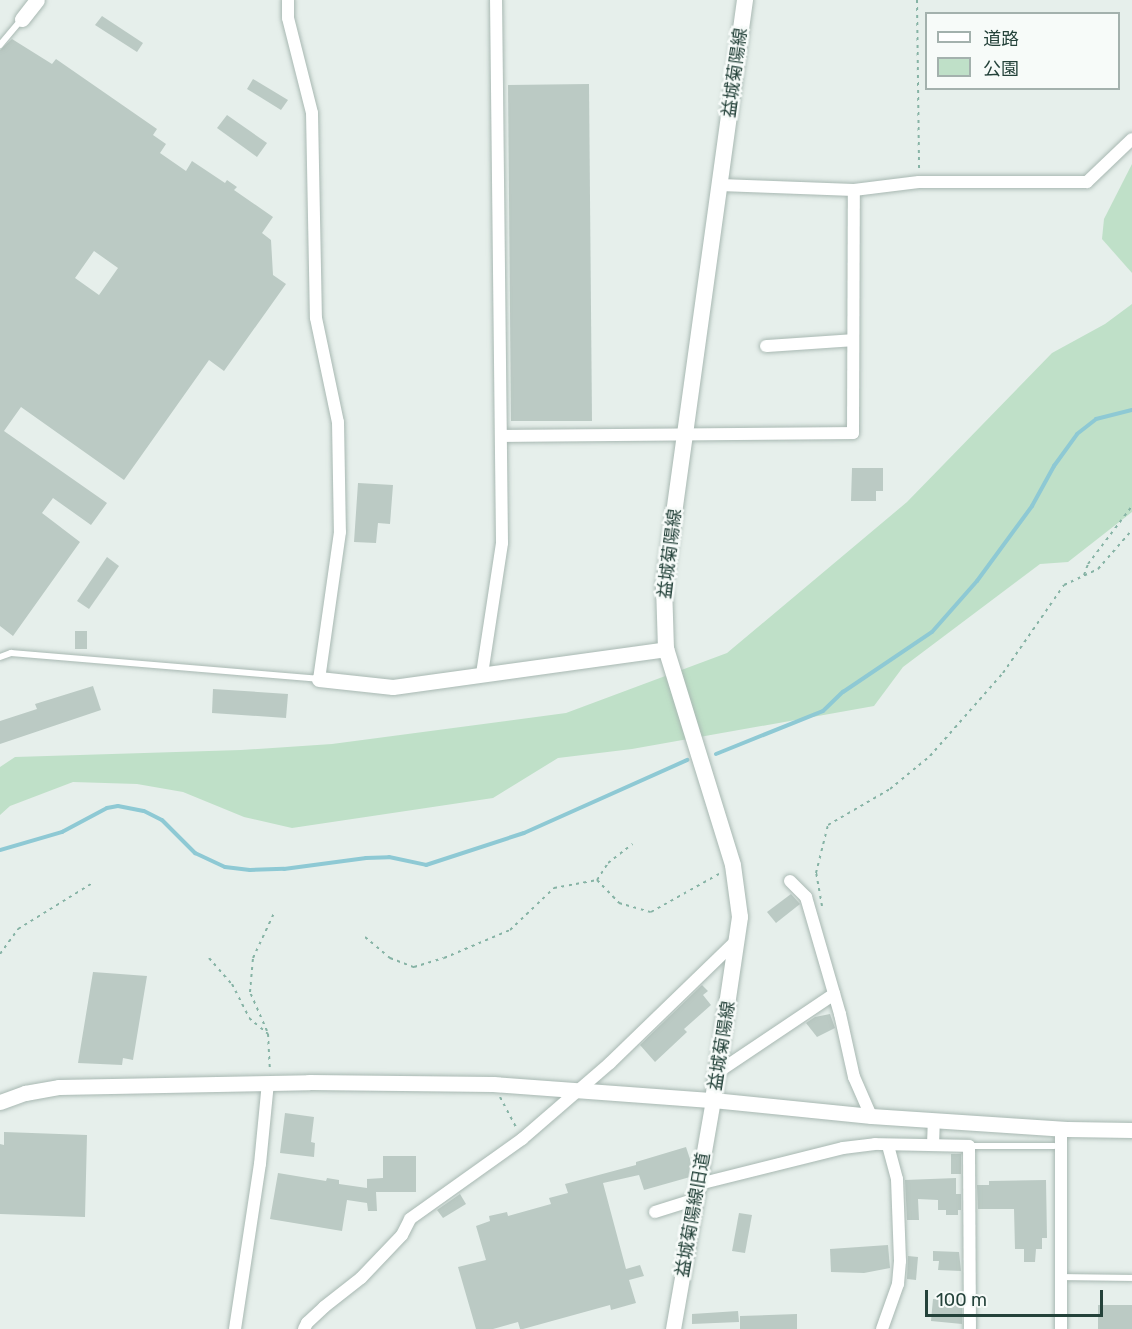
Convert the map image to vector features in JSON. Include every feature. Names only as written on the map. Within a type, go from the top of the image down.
[{"type":"main road","name":"益城菊陽線","points":[[713,1100],[739,939],[740,917],[733,865],[666,650],[664,586],[745,0]]},
{"type":"street","points":[[22,19],[37,0]]},
{"type":"street","points":[[288,0],[288,18],[312,113],[316,318],[338,422],[340,532],[319,679],[393,687],[666,650]]},
{"type":"street","points":[[482,674],[502,543],[496,0]]},
{"type":"street","points":[[720,185],[854,190],[919,182],[1087,182],[1132,139]]},
{"type":"street","points":[[501,436],[852,433],[854,190]]},
{"type":"street","points":[[766,346],[853,340]]},
{"type":"street","points":[[790,881],[806,897],[834,994],[854,1077],[871,1116]]},
{"type":"street","points":[[304,1329],[324,1306],[361,1278],[402,1235],[410,1219],[522,1139],[579,1089],[739,939]]},
{"type":"street","points":[[718,1072],[834,994]]},
{"type":"street","points":[[235,1329],[260,1164],[268,1083]]},
{"type":"street","points":[[0,1102],[25,1093],[59,1087],[268,1083],[494,1084],[713,1100],[871,1116],[1062,1129],[1132,1130]]},
{"type":"street","name":"益城菊陽線旧道","points":[[673,1329],[713,1100]]},
{"type":"street","points":[[933,1145],[934,1120]]},
{"type":"street","points":[[1061,1329],[1062,1129]]},
{"type":"street","points":[[882,1329],[898,1284],[900,1261],[897,1179],[888,1145]]},
{"type":"street","points":[[654,1212],[698,1192],[843,1148],[888,1145],[969,1146],[970,1329]]},
{"type":"lane","points":[[0,45],[22,19]]},
{"type":"lane","points":[[0,657],[12,653],[319,679]]},
{"type":"lane","points":[[969,1146],[1054,1146]]},
{"type":"lane","points":[[1061,1277],[1132,1278]]},
{"type":"path","points":[[916,0],[919,182]]},
{"type":"path","points":[[1083,576],[1088,564],[1132,506]]},
{"type":"path","points":[[822,906],[816,873],[828,825],[890,789],[930,756],[1003,673],[1064,585],[1098,569],[1132,530]]},
{"type":"path","points":[[364,937],[390,958],[414,967],[444,958],[510,930],[554,888],[597,880],[608,863],[633,844]]},
{"type":"path","points":[[597,880],[619,903],[651,912],[733,865]]},
{"type":"path","points":[[0,954],[18,929],[93,882]]},
{"type":"path","points":[[268,1083],[268,1034],[250,992],[254,957],[275,911]]},
{"type":"path","points":[[209,958],[232,984],[249,1018],[268,1034]]},
{"type":"path","points":[[494,1084],[522,1139]]},
{"type":"green space","points":[[1132,164],[1132,273],[1102,239],[1104,219]]},
{"type":"green space","points":[[1132,304],[1132,512],[1068,562],[1040,564],[903,667],[874,706],[632,749],[558,758],[493,798],[292,828],[244,817],[183,792],[137,784],[73,782],[10,806],[0,815],[0,767],[15,757],[241,750],[332,744],[566,713],[727,653],[907,502],[1052,353],[1105,324]]},
{"type":"building","points":[[102,16],[143,43],[137,52],[95,25]]},
{"type":"building","points":[[12,39],[52,64],[56,59],[157,129],[153,135],[166,144],[160,153],[186,171],[192,161],[225,183],[227,180],[237,187],[234,190],[273,217],[262,233],[271,240],[273,275],[286,284],[224,371],[209,360],[124,480],[21,407],[4,431],[107,503],[91,525],[53,498],[42,513],[80,542],[13,636],[0,626],[0,50]],"holes":[[[94,251],[118,268],[99,295],[75,278]]]},
{"type":"building","points":[[253,79],[288,100],[281,110],[247,89]]},
{"type":"building","points":[[589,84],[592,421],[511,421],[508,85]]},
{"type":"building","points":[[227,115],[267,143],[257,157],[217,128]]},
{"type":"building","points":[[852,468],[883,468],[883,491],[876,491],[876,501],[851,501]]},
{"type":"building","points":[[358,483],[393,485],[390,524],[378,523],[376,543],[354,542]]},
{"type":"building","points":[[107,557],[119,566],[89,609],[77,601]]},
{"type":"building","points":[[75,631],[87,631],[87,649],[75,649]]},
{"type":"building","points":[[93,686],[101,710],[0,744],[0,721],[37,709],[35,704]]},
{"type":"building","points":[[213,689],[288,694],[286,718],[212,713]]},
{"type":"building","points":[[791,894],[800,904],[776,923],[767,912]]},
{"type":"building","points":[[93,972],[147,976],[133,1060],[123,1058],[122,1065],[78,1063]]},
{"type":"building","points":[[702,985],[708,991],[703,995],[711,1005],[684,1029],[687,1032],[655,1062],[640,1045]]},
{"type":"building","points":[[830,1014],[835,1028],[817,1037],[806,1023],[815,1017]]},
{"type":"building","points":[[285,1113],[314,1117],[311,1142],[315,1143],[314,1157],[280,1153]]},
{"type":"building","points":[[4,1132],[87,1135],[85,1217],[0,1214],[0,1144],[4,1145]]},
{"type":"building","points":[[686,1147],[692,1165],[690,1177],[644,1190],[639,1175],[603,1183],[626,1269],[640,1265],[644,1276],[629,1280],[636,1303],[611,1310],[610,1305],[523,1329],[520,1329],[518,1322],[493,1329],[476,1329],[458,1267],[486,1260],[476,1226],[490,1221],[489,1216],[507,1212],[508,1216],[551,1204],[549,1198],[568,1193],[565,1184],[636,1165],[636,1162]]},
{"type":"building","points":[[951,1154],[961,1154],[961,1174],[951,1174]]},
{"type":"building","points":[[383,1156],[416,1156],[416,1192],[376,1192],[377,1211],[368,1211],[367,1203],[347,1200],[342,1231],[270,1219],[278,1173],[326,1181],[327,1178],[339,1180],[339,1184],[367,1188],[367,1179],[383,1178]]},
{"type":"building","points":[[956,1178],[956,1194],[961,1194],[961,1210],[958,1210],[958,1215],[946,1215],[946,1210],[938,1210],[938,1200],[918,1199],[919,1220],[907,1220],[905,1180]]},
{"type":"building","points":[[1046,1180],[1047,1238],[1042,1238],[1042,1249],[1036,1249],[1035,1262],[1024,1262],[1024,1249],[1015,1249],[1014,1209],[978,1209],[977,1185],[989,1185],[989,1181]]},
{"type":"building","points":[[460,1194],[466,1204],[443,1218],[437,1210]]},
{"type":"building","points":[[739,1213],[752,1215],[745,1253],[732,1251]]},
{"type":"building","points":[[888,1245],[890,1268],[864,1273],[831,1272],[830,1249]]},
{"type":"building","points":[[933,1251],[959,1252],[961,1271],[938,1270],[939,1261],[933,1261]]},
{"type":"building","points":[[908,1256],[918,1257],[916,1280],[907,1279]]},
{"type":"building","points":[[933,1299],[962,1302],[962,1324],[931,1321]]},
{"type":"building","points":[[1098,1305],[1132,1305],[1132,1329],[1098,1329]]},
{"type":"building","points":[[738,1311],[739,1322],[692,1324],[692,1314]]},
{"type":"building","points":[[797,1314],[797,1329],[740,1329],[740,1316]]},
{"type":"waterway","points":[[716,754],[823,711],[843,692],[932,632],[977,581],[1032,506],[1054,466],[1077,434],[1096,419],[1132,410]]},
{"type":"waterway","points":[[0,850],[62,832],[107,808],[118,806],[144,811],[162,820],[195,853],[225,867],[250,870],[284,869],[389,857],[426,865],[524,833],[687,760]]}]
